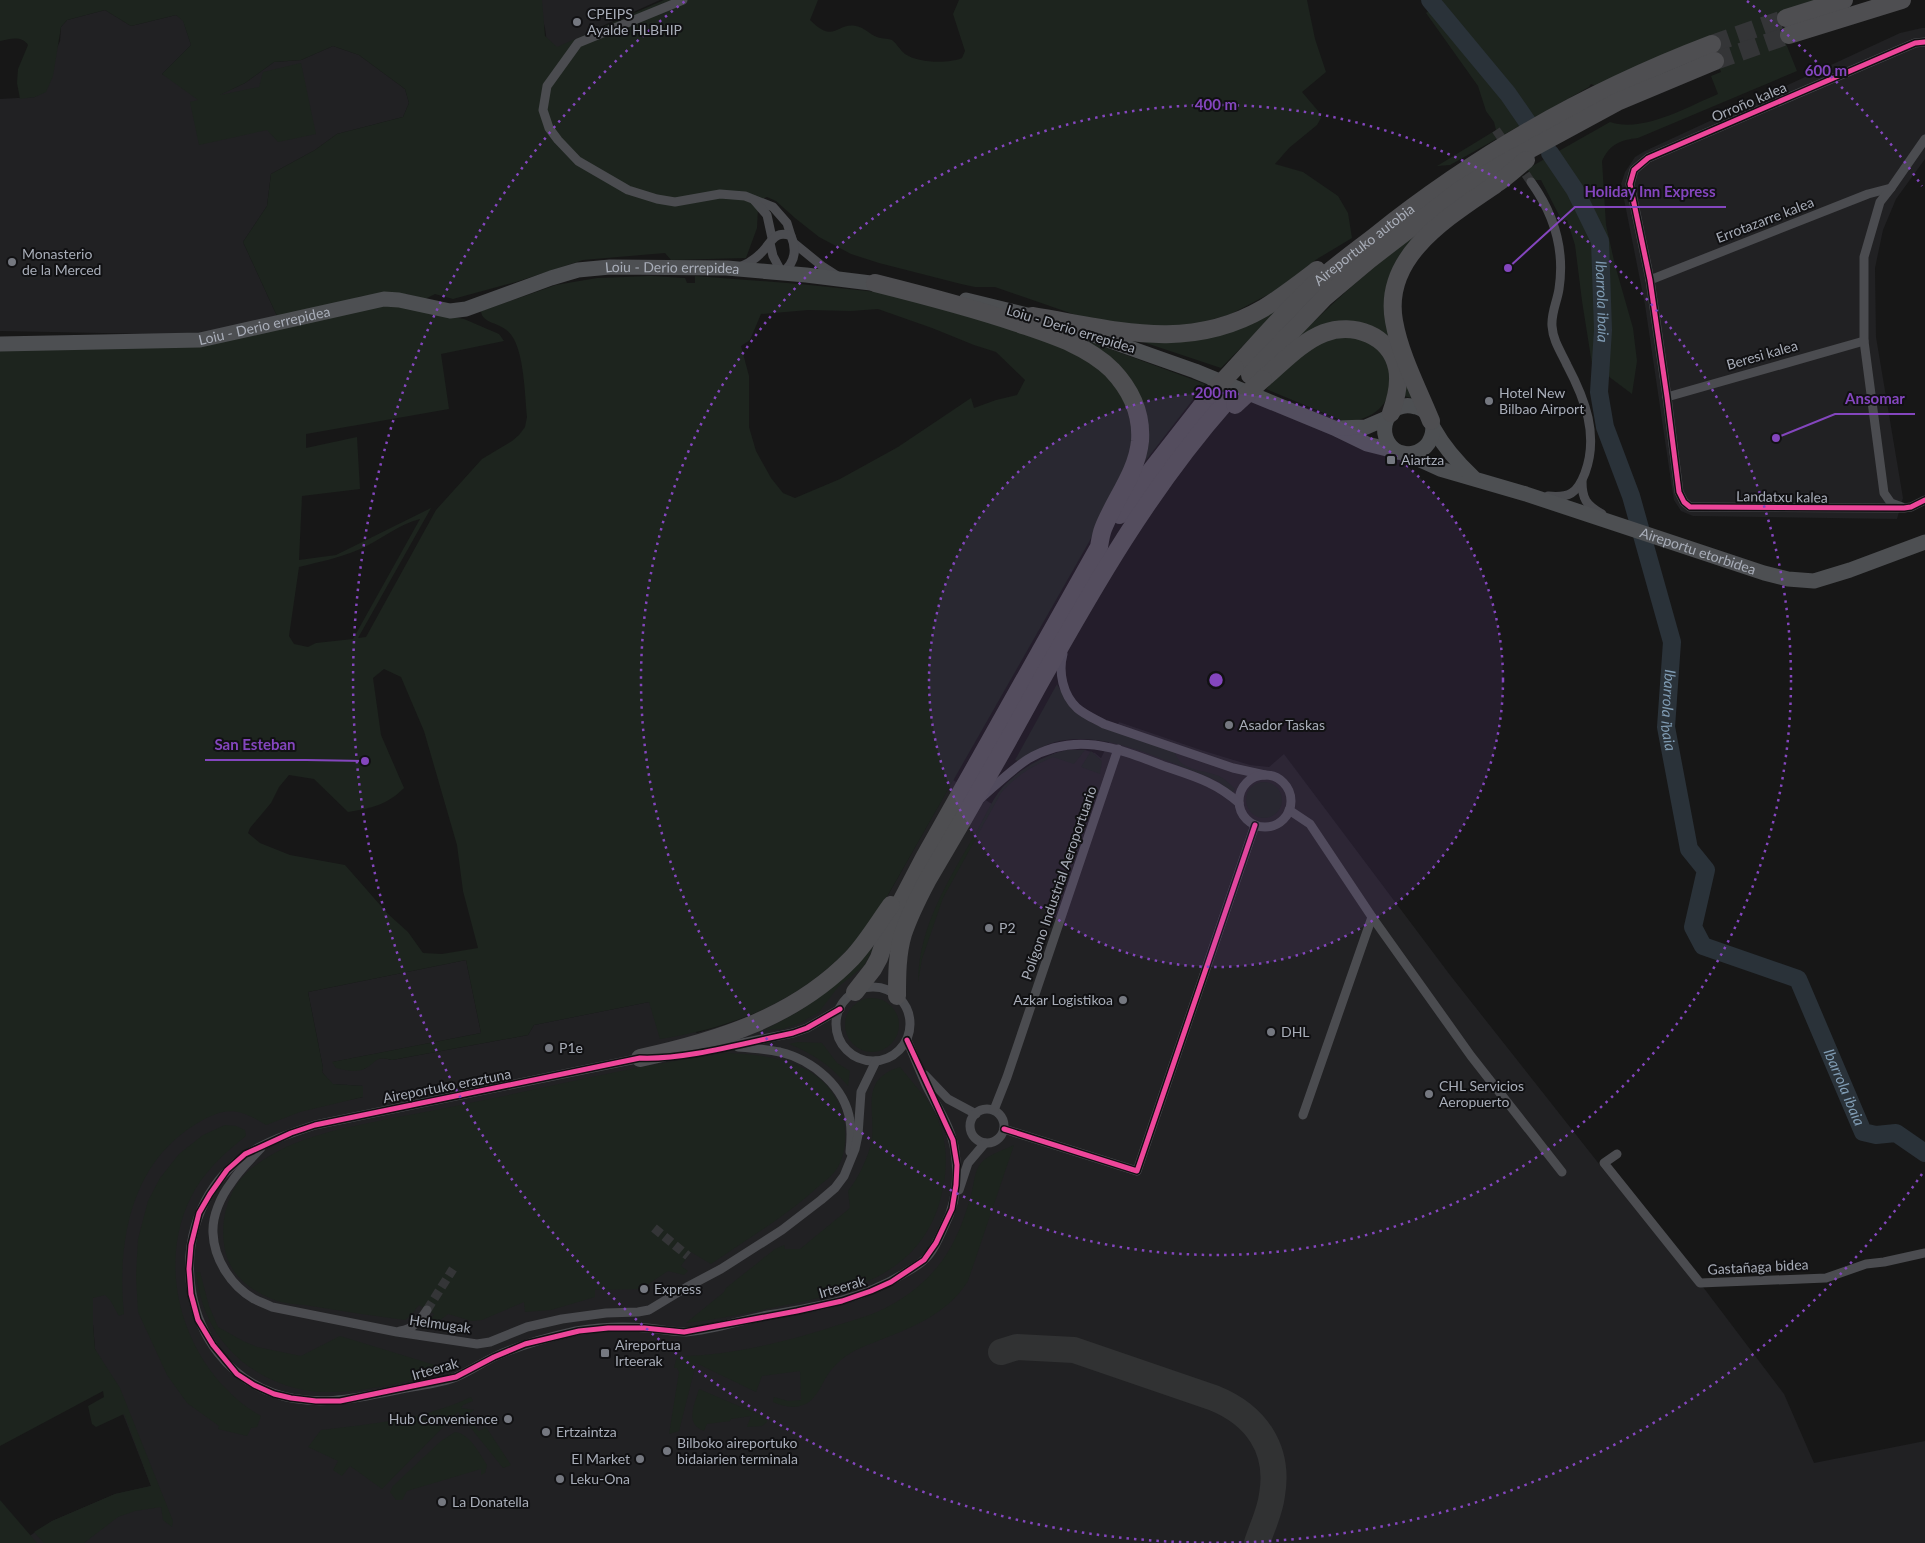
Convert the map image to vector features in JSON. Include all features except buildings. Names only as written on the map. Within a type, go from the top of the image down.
[{"type":"highway","points":[[1844,0],[1787,27],[1902,0]]},
{"type":"highway","name":"Aireportuko autobia","points":[[1106,551],[1150,473],[1224,401],[1325,297],[1368,260],[1460,190],[1503,164],[1617,102],[1713,53],[1678,57],[1594,96],[1467,167],[1412,206],[1310,288],[1249,374]]},
{"type":"highway","points":[[1432,424],[1400,343],[1394,321],[1392,303],[1398,279],[1406,259],[1423,239],[1452,213],[1498,183],[1524,162],[1617,102]]},
{"type":"highway","points":[[1032,316],[1146,335],[1174,336],[1219,327],[1264,308],[1382,219],[1424,190],[1467,167]]},
{"type":"highway","points":[[875,283],[991,314],[1070,343],[1104,364],[1126,387],[1136,407],[1140,426],[1140,444],[1134,463],[1103,529],[1106,551],[1068,632],[927,881],[908,921],[899,956],[897,996]]},
{"type":"highway","points":[[1224,401],[1249,374],[1323,334],[1340,328],[1355,329],[1368,333],[1379,340],[1389,350],[1395,362],[1398,381],[1396,400],[1389,416]]},
{"type":"highway","name":"Aireportuko autobia","points":[[1106,551],[1224,401]]},
{"type":"highway","points":[[855,992],[880,958],[891,921],[924,858],[1106,551]]},
{"type":"highway","points":[[640,1058],[745,1029],[780,1012],[808,995],[852,958],[866,942],[924,858]]},
{"type":"main road","name":"Loiu - Derio errepidea","points":[[0,344],[200,340],[384,299],[399,300],[450,311],[466,309],[578,270],[610,267],[669,266],[736,269],[875,283],[938,294],[1032,316],[1133,347],[1334,428],[1367,444],[1404,454]]},
{"type":"main road","points":[[1334,428],[1366,427],[1389,416],[1397,408],[1410,405],[1423,410],[1444,444],[1473,477]]},
{"type":"main road","points":[[1389,416],[1385,425],[1386,439],[1389,445],[1404,454],[1421,451],[1426,447],[1433,434],[1432,424]]},
{"type":"main road","name":"Aireportu etorbidea","points":[[1404,454],[1440,469],[1473,477],[1764,573],[1788,579],[1814,581],[1850,570],[1925,542]]},
{"type":"street","points":[[683,0],[578,44],[547,86],[543,110],[549,128],[578,160],[628,190],[657,199],[675,202],[720,194],[732,194],[754,200],[773,207],[787,223],[793,240],[793,260],[789,268],[782,273],[773,256],[767,215],[754,200]]},
{"type":"street","name":"Orroño kalea","points":[[1650,280],[1630,184],[1634,170],[1640,164],[1648,158],[1906,46],[1925,42]]},
{"type":"street","points":[[1904,508],[1891,503],[1884,493],[1864,340],[1864,257],[1880,202],[1925,139]]},
{"type":"street","points":[[1526,494],[1564,496],[1575,491],[1587,467],[1592,445],[1591,428],[1584,398],[1557,346],[1552,327],[1552,312],[1559,291],[1561,266],[1558,241],[1552,218],[1531,182]]},
{"type":"street","name":"Errotazarre kalea","points":[[1650,280],[1868,194],[1891,188]]},
{"type":"street","points":[[736,269],[759,255],[778,234],[786,234],[822,266],[845,279]]},
{"type":"street","points":[[1650,280],[1667,397]]},
{"type":"street","name":"Beresi kalea","points":[[1667,397],[1864,340]]},
{"type":"street","name":"Landatxu kalea","points":[[1667,397],[1679,492],[1684,502],[1690,507],[1904,508],[1911,507],[1925,500]]},
{"type":"street","points":[[1582,480],[1583,495],[1588,504],[1621,526]]},
{"type":"street","points":[[1068,632],[1060,663],[1062,682],[1068,698],[1077,708],[1104,724],[1233,768],[1273,776],[1286,786],[1290,794],[1289,810],[1284,818],[1271,826],[1263,827],[1255,825],[1244,816],[1239,803],[1240,792],[1247,782],[1252,778],[1265,775]]},
{"type":"street","points":[[969,808],[1029,759],[1050,750],[1083,743],[1118,749],[1216,785],[1239,803]]},
{"type":"street","name":"Polígono Industrial Aeroportuario","points":[[994,1110],[1007,1077],[1118,749]]},
{"type":"street","points":[[1289,810],[1310,824],[1372,917],[1471,1056],[1562,1172]]},
{"type":"street","points":[[1004,1129],[1136,1171],[1255,825]]},
{"type":"street","points":[[1303,1115],[1372,917]]},
{"type":"street","points":[[881,988],[897,996],[904,1003],[910,1021],[907,1040],[899,1051],[888,1058],[876,1062],[857,1058],[842,1046],[836,1028],[840,1009],[844,1002],[855,992],[863,989],[881,988]]},
{"type":"street","name":"Aireportuko eraztuna","points":[[261,1147],[291,1132],[348,1117],[640,1058],[654,1059],[674,1056],[794,1033],[807,1028],[840,1009]]},
{"type":"street","points":[[907,1040],[918,1067],[942,1112],[953,1140],[957,1165],[952,1209]]},
{"type":"street","points":[[727,1046],[781,1052],[814,1067],[832,1083],[845,1104],[850,1120],[850,1164]]},
{"type":"street","name":"Helmugak","points":[[261,1147],[231,1181],[222,1197],[216,1214],[213,1232],[216,1248],[229,1278],[254,1299],[272,1306],[397,1332],[484,1344],[527,1328],[556,1320],[606,1313],[645,1312],[721,1269],[782,1230],[835,1188],[850,1164],[858,1135],[861,1092],[876,1062]]},
{"type":"street","points":[[918,1067],[948,1099],[976,1114]]},
{"type":"street","points":[[952,1209],[968,1163],[985,1143],[998,1140],[1004,1129],[1002,1118],[994,1110],[987,1109],[976,1114],[972,1119],[971,1132],[974,1137],[985,1143]]},
{"type":"street","name":"Irteerak","points":[[261,1147],[245,1154],[227,1170],[199,1213],[191,1245],[189,1269],[191,1294],[198,1320],[213,1345],[237,1374],[254,1385],[274,1394],[316,1401],[340,1401],[456,1377],[494,1357],[525,1344],[579,1331],[644,1328],[684,1332],[842,1301],[891,1282],[924,1260],[936,1243],[952,1209]]},
{"type":"street","name":"Gastañaga bidea","points":[[1617,1154],[1604,1163],[1700,1283],[1826,1278],[1866,1264],[1925,1253]]},
{"type":"street","points":[[397,1332],[412,1328],[427,1310]]},
{"type":"shaded area","points":[[0,0],[542,0],[545,36],[557,47],[664,0],[818,0],[810,20],[825,31],[835,31],[849,26],[859,27],[877,37],[892,40],[905,54],[911,57],[925,61],[941,62],[962,58],[965,51],[953,14],[959,0],[1307,0],[1315,39],[1326,72],[1302,92],[1319,112],[1321,118],[1317,125],[1289,148],[1275,164],[1303,172],[1338,196],[1348,213],[1352,238],[1317,259],[1275,291],[1231,314],[1190,326],[1146,327],[1096,322],[995,287],[975,287],[961,284],[851,254],[819,237],[776,201],[767,197],[762,199],[758,208],[757,228],[746,258],[671,260],[665,253],[583,260],[516,282],[453,299],[435,294],[425,299],[407,294],[362,296],[316,310],[277,316],[243,242],[267,206],[271,174],[315,150],[337,134],[403,117],[409,103],[405,89],[359,55],[333,46],[301,60],[274,62],[245,83],[220,95],[259,87],[263,72],[301,63],[316,134],[278,142],[267,130],[199,145],[190,102],[198,100],[162,74],[191,45],[183,21],[176,15],[131,26],[105,10],[67,20],[61,27],[53,76],[46,92],[35,97],[20,99],[17,83],[18,69],[28,45],[19,39],[0,41]]},
{"type":"shaded area","name":"CPEIPS Ayalde HLBHIP","points":[[537,0],[660,0],[591,31],[563,53],[547,43]]},
{"type":"shaded area","points":[[1442,0],[1821,0],[1775,16],[1797,71],[1638,138],[1616,144],[1608,151],[1602,161],[1606,225],[1633,328],[1637,361],[1632,394],[1592,364],[1575,245],[1567,220],[1562,221],[1541,180],[1535,180],[1527,169],[1610,122],[1636,124],[1650,121],[1665,117],[1718,94],[1711,76],[1721,72],[1709,38],[1598,87],[1591,84],[1589,87],[1450,165],[1437,166],[1496,130],[1494,122],[1486,111],[1478,86],[1426,13]]},
{"type":"shaded area","points":[[105,10],[131,26],[176,15],[183,20],[191,45],[162,74],[210,99],[245,83],[274,62],[301,60],[333,46],[359,55],[405,89],[409,103],[403,117],[337,134],[315,150],[271,174],[267,206],[243,242],[277,316],[202,335],[0,331],[0,99],[35,97],[60,41],[61,27],[67,20]]},
{"type":"shaded area","points":[[1925,28],[1925,159],[1896,199],[1883,230],[1875,268],[1876,337],[1903,498],[1897,519],[1693,516],[1681,511],[1674,500],[1645,305],[1621,184],[1625,172],[1635,157],[1645,151],[1900,33]]},
{"type":"shaded area","points":[[1438,219],[1392,280],[1417,399],[1403,396],[1402,369],[1353,322],[1270,365],[1350,288],[1393,252]]},
{"type":"shaded area","points":[[651,276],[685,278],[687,283],[695,283],[695,276],[877,292],[934,304],[1037,337],[1087,358],[1124,393],[1130,413],[1134,439],[1128,463],[1089,542],[888,895],[850,947],[809,983],[763,1010],[713,1028],[687,1034],[660,1039],[649,1002],[534,1025],[528,1035],[392,1060],[382,1058],[364,1069],[354,1071],[336,1068],[332,1062],[481,1033],[466,960],[308,992],[323,1068],[322,1072],[333,1084],[363,1086],[363,1097],[300,1112],[266,1125],[247,1115],[231,1111],[215,1114],[196,1124],[174,1141],[156,1161],[142,1183],[126,1233],[122,1287],[124,1314],[119,1316],[105,1295],[93,1298],[95,1349],[120,1388],[173,1521],[172,1527],[163,1520],[161,1507],[135,1511],[118,1517],[84,1543],[44,1543],[34,1532],[52,1521],[115,1494],[151,1486],[124,1414],[96,1427],[92,1424],[88,1406],[104,1397],[103,1391],[0,1446],[0,349],[130,347],[388,304],[464,319],[499,334],[504,341],[441,354],[449,409],[306,434],[306,448],[357,437],[360,489],[302,496],[299,560],[336,555],[431,508],[358,638],[366,637],[436,510],[482,459],[512,441],[525,427],[527,417],[525,387],[516,344],[508,331],[485,319],[481,311],[556,285],[597,278]],"holes":[[[878,309],[996,352],[1025,380],[1017,395],[974,408],[971,398],[898,447],[840,479],[795,498],[783,493],[771,478],[756,451],[749,427],[749,376],[741,346],[750,340],[761,314],[808,310],[851,311]],[[420,519],[353,639],[316,643],[308,647],[294,644],[289,636],[299,567],[336,558],[358,550],[412,521]],[[384,669],[401,677],[424,731],[457,845],[463,891],[478,948],[442,954],[423,953],[408,932],[388,914],[345,865],[290,855],[260,843],[248,833],[289,775],[314,779],[348,812],[379,805],[398,794],[404,788],[381,735],[373,678]]]},
{"type":"shaded area","points":[[1301,287],[1221,368],[1125,336],[1200,340],[1228,331]]},
{"type":"shaded area","points":[[1053,328],[1205,384],[1143,464],[1145,411]]},
{"type":"shaded area","points":[[1348,334],[1367,341],[1376,347],[1385,359],[1390,372],[1391,385],[1388,396],[1381,407],[1372,415],[1359,420],[1343,421],[1266,389],[1302,354],[1323,342]]},
{"type":"shaded area","points":[[1057,684],[1070,707],[1092,723],[1175,752],[1187,767],[1219,776],[1235,789],[1232,793],[1219,782],[1171,762],[1115,743],[1096,740],[1077,739],[1054,742],[1018,761],[1015,760]]},
{"type":"shaded area","points":[[1119,722],[1250,765],[1269,767],[1284,754],[1450,975],[1607,1174],[1700,1283],[1784,1394],[1814,1463],[1925,1441],[1925,1543],[19,1543],[52,1521],[115,1494],[151,1486],[95,1349],[93,1298],[162,1113],[334,1103],[363,1097],[362,1086],[332,1084],[322,1072],[323,1068],[308,992],[466,960],[481,1033],[333,1062],[364,1069],[376,1059],[392,1060],[528,1035],[534,1025],[649,1002],[697,1033],[724,1025],[754,1014],[888,895],[953,780],[992,804],[1003,787],[1021,771],[1055,753],[1067,750],[1085,750],[1095,753],[1101,758]]},
{"type":"shaded area","points":[[1067,750],[1085,750],[1074,764],[1053,757],[1038,764],[1025,772],[1001,793],[943,898],[922,959],[918,982],[920,961],[929,923],[945,887],[994,799],[1002,788],[1023,769],[1049,756]]},
{"type":"shaded area","points":[[1091,751],[1102,761],[1100,774],[1081,767]]},
{"type":"shaded area","points":[[1264,782],[1271,783],[1277,787],[1281,793],[1281,807],[1277,813],[1271,817],[1264,818],[1257,817],[1251,813],[1247,807],[1246,800],[1247,793],[1251,787],[1257,783]]},
{"type":"shaded area","points":[[874,946],[864,966],[838,987],[819,1012],[800,1023],[783,1029],[764,1030],[796,1013],[824,994]]},
{"type":"shaded area","points":[[872,998],[882,1000],[891,1006],[897,1015],[899,1025],[897,1035],[891,1044],[882,1050],[872,1052],[862,1050],[853,1044],[847,1035],[845,1025],[847,1015],[853,1006],[862,1000]]},
{"type":"shaded area","points":[[798,1042],[822,1043],[837,1063],[850,1071],[848,1086],[821,1061],[789,1044]]},
{"type":"shaded area","points":[[727,1053],[765,1056],[783,1060],[800,1066],[815,1075],[828,1087],[838,1102],[844,1122],[845,1141],[839,1165],[830,1176],[781,1217],[711,1264],[691,1252],[681,1266],[688,1271],[684,1275],[668,1271],[641,1289],[595,1290],[595,1297],[551,1310],[525,1312],[524,1302],[482,1320],[472,1321],[448,1314],[435,1324],[429,1323],[434,1314],[419,1305],[405,1320],[276,1301],[249,1286],[231,1267],[225,1250],[223,1228],[227,1205],[231,1195],[252,1168],[284,1148],[320,1135],[375,1122],[639,1067]]},
{"type":"shaded area","points":[[900,1067],[931,1106],[937,1117],[944,1139],[946,1162],[941,1197],[931,1224],[917,1246],[898,1263],[877,1277],[854,1287],[802,1302],[686,1323],[775,1249],[784,1245],[785,1249],[800,1249],[850,1208],[848,1191],[863,1166],[871,1144],[872,1096],[874,1087],[887,1072]]},
{"type":"shaded area","points":[[225,1125],[236,1126],[245,1130],[246,1136],[219,1160],[196,1188],[182,1218],[176,1250],[176,1283],[183,1315],[195,1345],[212,1373],[235,1397],[261,1416],[257,1427],[251,1428],[247,1436],[218,1429],[219,1426],[187,1403],[167,1375],[138,1312],[136,1276],[138,1239],[148,1201],[160,1178],[179,1154],[203,1135]]},
{"type":"shaded area","points":[[1014,1145],[968,1281],[951,1302],[918,1324],[846,1356],[830,1371],[812,1399],[808,1403],[796,1407],[773,1402],[774,1397],[788,1401],[801,1400],[800,1371],[762,1376],[756,1392],[696,1363],[679,1431],[669,1434],[679,1372],[677,1368],[674,1368],[677,1356],[697,1356],[739,1351],[822,1330],[877,1312],[913,1291],[936,1269],[956,1238],[981,1163],[992,1155]]},
{"type":"shaded area","points":[[196,1272],[200,1272],[209,1306],[218,1327],[257,1347],[301,1356],[340,1336],[451,1370],[395,1384],[347,1391],[312,1391],[293,1388],[258,1373],[228,1348],[217,1334],[203,1306]]},
{"type":"shaded area","points":[[699,1389],[762,1416],[767,1422],[762,1426],[747,1427],[751,1416],[707,1424],[704,1431],[694,1424],[692,1413]]},
{"type":"shaded area","points":[[471,1397],[473,1401],[463,1405],[461,1408],[474,1410],[467,1416],[479,1431],[486,1427],[511,1465],[503,1468],[458,1412],[382,1489],[350,1466],[342,1476],[333,1470],[338,1461],[308,1447],[321,1430],[417,1416]]},
{"type":"shaded area","points":[[455,1432],[465,1436],[477,1450],[487,1465],[485,1473],[481,1475],[481,1469],[407,1491],[402,1500],[396,1500],[390,1492],[393,1486],[441,1441]]},
{"type":"shaded area","points":[[0,1500],[37,1543],[0,1543]]},
{"type":"waterway","name":"Ibarrola ibaia","points":[[1430,0],[1508,94],[1528,123]]},
{"type":"waterway","name":"Ibarrola ibaia","points":[[1550,153],[1575,190],[1600,241],[1603,330],[1599,392],[1605,427],[1631,496],[1672,642],[1666,727],[1689,849],[1706,870],[1693,927],[1703,946],[1798,979],[1863,1132],[1876,1135],[1896,1133],[1925,1153]]},
{"type":"taxiway","points":[[1001,1352],[1017,1347],[1074,1350],[1214,1398],[1242,1414],[1262,1436],[1268,1449],[1274,1478],[1268,1513],[1257,1543]]},
{"type":"tunnel","points":[[1712,44],[1786,18]]},
{"type":"tunnel","points":[[1715,61],[1789,35]]},
{"type":"tunnel","points":[[1496,130],[1507,146]]},
{"type":"tunnel","points":[[1518,163],[1531,182]]},
{"type":"tunnel","points":[[654,1228],[688,1256]]},
{"type":"tunnel","points":[[427,1310],[453,1269]]},
{"type":"cycle path","points":[[1925,42],[1915,43],[1648,158],[1634,170],[1630,184],[1650,280],[1679,492],[1684,502],[1690,507],[1904,508],[1911,507],[1925,500]]},
{"type":"cycle path","points":[[1004,1129],[1137,1171],[1255,825]]},
{"type":"cycle path","points":[[840,1009],[807,1028],[793,1033],[697,1053],[658,1058],[640,1058],[315,1125],[291,1133],[245,1154],[227,1170],[199,1213],[191,1245],[189,1269],[191,1294],[198,1320],[213,1345],[237,1374],[254,1385],[274,1394],[291,1398],[340,1401],[456,1377],[494,1357],[525,1344],[579,1331],[608,1328],[644,1328],[684,1332],[797,1311],[842,1301],[871,1291],[891,1282],[924,1260],[936,1243],[952,1209],[956,1185],[957,1165],[953,1140],[907,1040]]},
{"type":"place","name":"CPEIPS Ayalde HLBHIP","points":[[577,22]]},
{"type":"place","name":"Monasterio de la Merced","points":[[12,262]]},
{"type":"place","name":"Holiday Inn Express","points":[[1508,268]]},
{"type":"place","name":"Hotel New Bilbao Airport","points":[[1489,401]]},
{"type":"place","name":"Ansomar","points":[[1776,438]]},
{"type":"place","name":"Aiartza","points":[[1391,460]]},
{"type":"place","name":"Asador Taskas","points":[[1229,725]]},
{"type":"place","name":"San Esteban","points":[[365,761]]},
{"type":"place","name":"P2","points":[[989,928]]},
{"type":"place","name":"Azkar Logistikoa","points":[[1123,1000]]},
{"type":"place","name":"DHL","points":[[1271,1032]]},
{"type":"place","name":"P1e","points":[[549,1048]]},
{"type":"place","name":"CHL Servicios Aeropuerto","points":[[1429,1094]]},
{"type":"place","name":"Express","points":[[644,1289]]},
{"type":"place","name":"Aireportua Irteerak","points":[[605,1353]]},
{"type":"place","name":"Hub Convenience","points":[[508,1419]]},
{"type":"place","name":"Ertzaintza","points":[[546,1432]]},
{"type":"place","name":"Bilboko aireportuko bidaiarien terminala","points":[[667,1451]]},
{"type":"place","name":"El Market","points":[[640,1459]]},
{"type":"place","name":"Leku-Ona","points":[[560,1479]]},
{"type":"place","name":"La Donatella","points":[[442,1502]]}]
